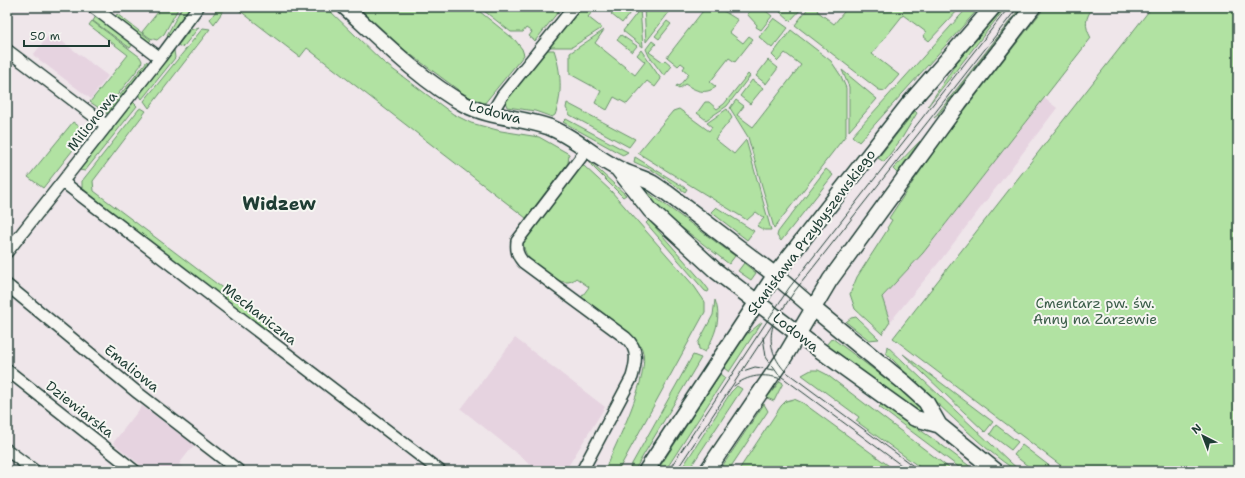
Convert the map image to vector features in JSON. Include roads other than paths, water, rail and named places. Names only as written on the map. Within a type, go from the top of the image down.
[{"type":"street","points":[[93,7],[160,58]]},
{"type":"street","name":"Milionowa","points":[[7,252],[107,126],[198,7]]},
{"type":"street","name":"Lodowa","points":[[345,7],[383,42],[438,87],[465,105],[490,114],[532,122],[550,128],[588,148],[618,169],[652,182],[775,275],[812,308],[926,402],[939,425],[996,471]]},
{"type":"street","points":[[490,114],[502,96],[574,7]]},
{"type":"street","name":"Stanisława Przybyszewskiego","points":[[646,471],[775,275],[908,105],[993,7]]},
{"type":"street","points":[[707,471],[798,334],[812,308],[830,280],[924,150],[1033,7]]},
{"type":"street","points":[[7,50],[107,126]]},
{"type":"street","points":[[582,471],[632,377],[636,365],[634,349],[631,342],[626,338],[523,262],[516,249],[517,241],[588,148]]},
{"type":"street","name":"Lodowa","points":[[618,169],[650,211],[716,271],[798,334],[914,418],[939,425]]},
{"type":"street","name":"Mechaniczna","points":[[63,182],[440,471]]},
{"type":"street","name":"Emaliowa","points":[[7,285],[138,393],[239,471]]},
{"type":"street","name":"Dziewiarska","points":[[7,370],[135,471]]},
{"type":"street","points":[[7,450],[35,471]]},
{"type":"tram line","points":[[668,471],[789,288],[1009,7]]},
{"type":"tram line","points":[[676,471],[794,292],[1018,7]]},
{"type":"tram line","points":[[773,326],[771,344],[777,361],[785,371],[920,471]]},
{"type":"tram line","points":[[763,337],[766,357],[778,374],[909,471]]},
{"type":"tram line","points":[[740,372],[755,367],[774,370]]},
{"type":"tram line","points":[[734,386],[745,379],[756,376],[768,376],[781,379]]},
{"type":"district","name":"Widzew","points":[[279,204]]},
{"type":"park label","name":"Cmentarz pw. św. Anny na Zarzewie","points":[[1095,312]]}]
